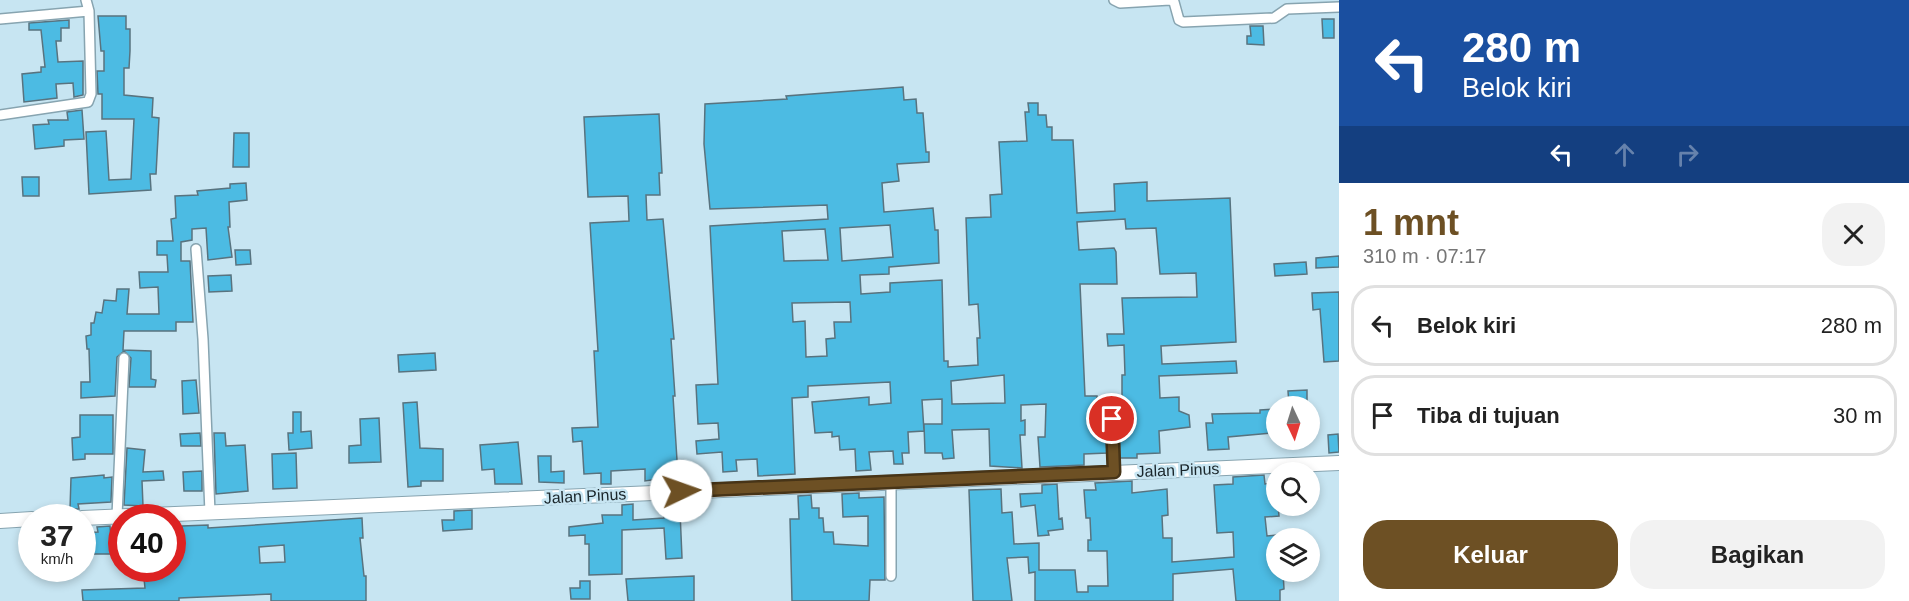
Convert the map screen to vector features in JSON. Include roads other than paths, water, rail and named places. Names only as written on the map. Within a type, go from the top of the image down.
[{"type":"street","points":[[0,115],[88,102],[91,94],[89,11],[86,0]]},
{"type":"street","points":[[1114,0],[1120,3],[1174,1],[1177,17],[1183,22],[1274,18],[1287,9],[1339,6]]},
{"type":"street","points":[[0,19],[89,11]]},
{"type":"street","points":[[196,249],[203,339],[210,513]]},
{"type":"street","points":[[118,504],[124,358]]},
{"type":"street","points":[[1112,419],[1114,472]]},
{"type":"street","name":"Jalan Pinus","points":[[186,514],[1339,463]]},
{"type":"street","points":[[891,483],[891,576]]},
{"type":"street","points":[[0,520],[18,519]]}]
